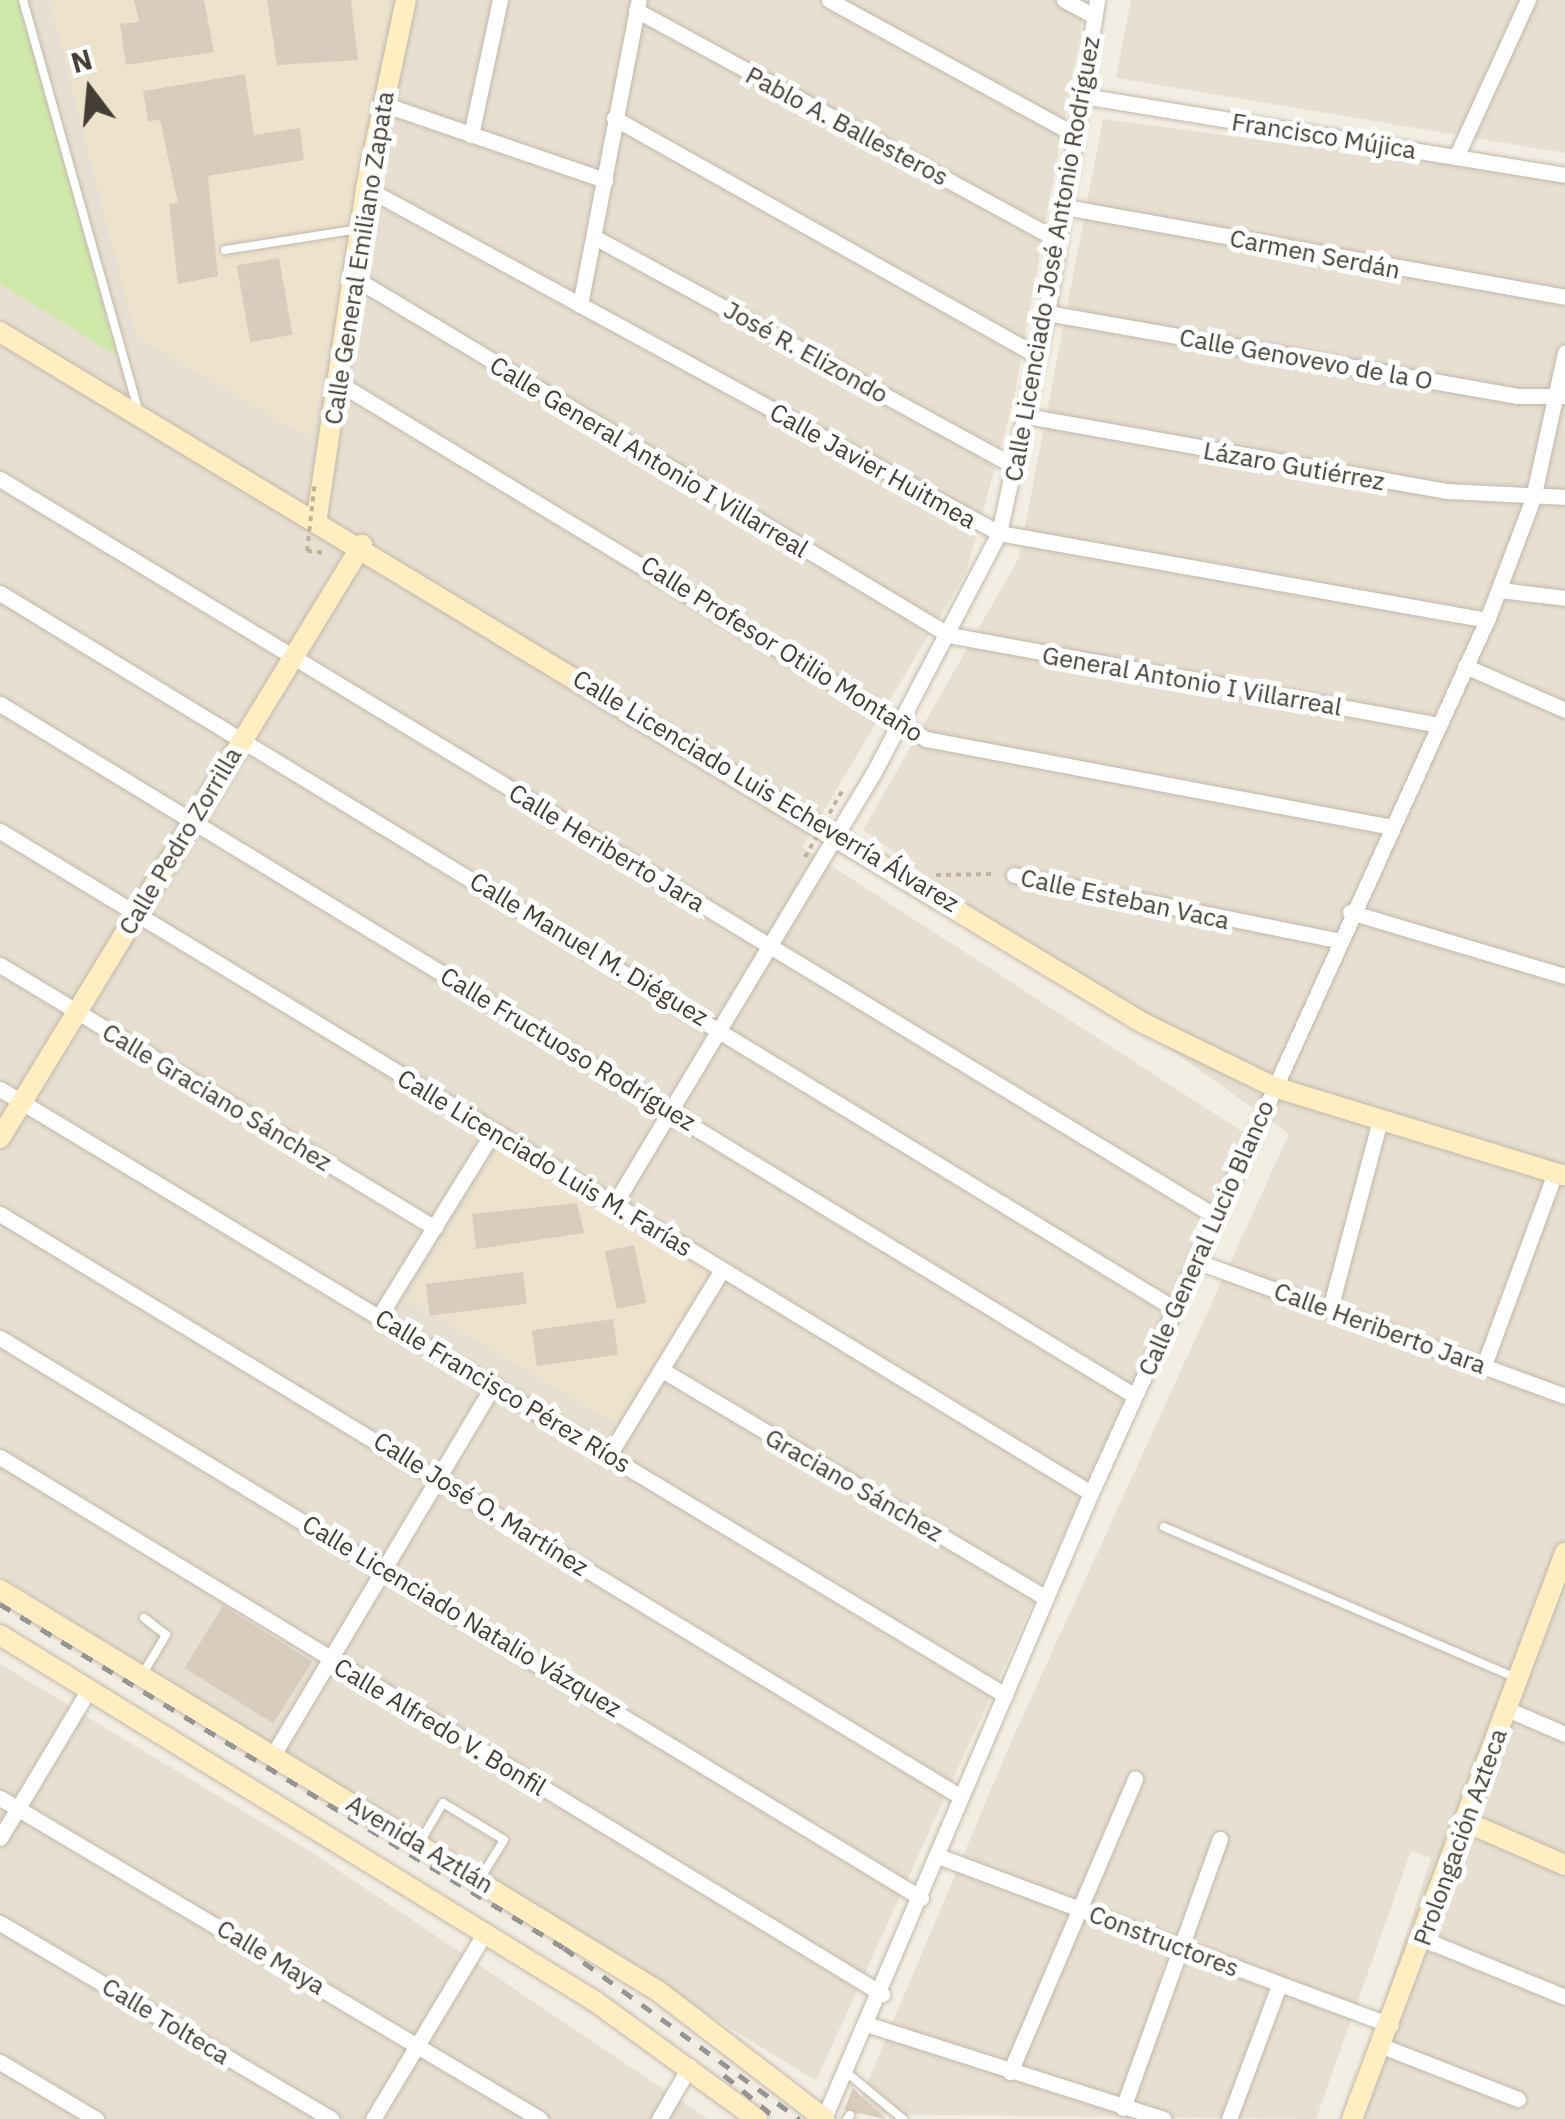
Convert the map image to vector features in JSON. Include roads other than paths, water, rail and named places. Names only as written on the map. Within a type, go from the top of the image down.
[{"type":"street","name":"Calle General Emiliano Zapata","points":[[316,517],[366,188],[406,0]]},
{"type":"street","points":[[471,135],[500,0]]},
{"type":"street","points":[[829,0],[1076,136]]},
{"type":"street","points":[[1064,0],[1096,8]]},
{"type":"street","points":[[1456,158],[1528,0]]},
{"type":"street","points":[[580,305],[638,5]]},
{"type":"street","name":"Pablo A. Ballesteros","points":[[638,5],[1059,241]]},
{"type":"street","name":"Calle Licenciado José Antonio Rodríguez","points":[[615,1202],[900,726],[999,533],[1047,313],[1096,8]]},
{"type":"street","name":"Francisco Mújica","points":[[1082,96],[1565,175]]},
{"type":"street","points":[[383,104],[605,180]]},
{"type":"street","points":[[614,118],[1038,356]]},
{"type":"street","name":"Calle Javier Huitmea","points":[[366,188],[999,533],[1487,620]]},
{"type":"street","name":"Carmen Serdán","points":[[1065,207],[1565,297]]},
{"type":"street","name":"José R. Elizondo","points":[[596,238],[1016,467]]},
{"type":"street","name":"Calle General Antonio I Villarreal","points":[[351,276],[949,635]]},
{"type":"street","name":"Calle Genovevo de la O","points":[[1047,313],[1559,396]]},
{"type":"street","name":"Calle Licenciado Luis Echeverría Álvarez","points":[[0,332],[316,517],[1143,1023],[1274,1087],[1380,1123],[1560,1175]]},
{"type":"street","name":"Calle General Lucio Blanco","points":[[825,2118],[869,2025],[961,1796],[1091,1494],[1388,826],[1500,590],[1533,498],[1559,396],[1565,352]]},
{"type":"street","name":"Calle Profesor Otilio Montaño","points":[[338,382],[900,726],[1009,760],[1388,826]]},
{"type":"street","name":"Lázaro Gutiérrez","points":[[1026,416],[1392,482],[1533,498],[1565,497]]},
{"type":"street","name":"Calle Heriberto Jara","points":[[0,480],[1215,1216]]},
{"type":"street","name":"Calle Pedro Zorrilla","points":[[0,1138],[362,545]]},
{"type":"street","points":[[1500,590],[1565,598]]},
{"type":"street","name":"Calle Manuel M. Diéguez","points":[[0,593],[718,1027],[1175,1309]]},
{"type":"street","name":"General Antonio I Villarreal","points":[[949,635],[1436,724]]},
{"type":"street","points":[[1465,666],[1565,710]]},
{"type":"street","name":"Calle Fructuoso Rodríguez","points":[[0,704],[1135,1396]]},
{"type":"street","name":"Calle Licenciado Luis M. Farías","points":[[0,831],[1091,1494]]},
{"type":"street","name":"Calle Esteban Vaca","points":[[1014,875],[1337,940]]},
{"type":"street","points":[[1350,912],[1565,976]]},
{"type":"street","name":"Calle Graciano Sánchez","points":[[0,965],[434,1228]]},
{"type":"street","name":"Calle Francisco Pérez Ríos","points":[[0,1089],[1005,1695]]},
{"type":"street","points":[[1330,1309],[1380,1123]]},
{"type":"street","points":[[380,1315],[493,1132]]},
{"type":"street","points":[[1484,1365],[1560,1175]]},
{"type":"street","name":"Calle José O. Martínez","points":[[0,1214],[961,1796]]},
{"type":"street","name":"Calle Heriberto Jara","points":[[1196,1260],[1565,1396]]},
{"type":"street","points":[[608,1455],[722,1270]]},
{"type":"street","name":"Calle Licenciado Natalio Vázquez","points":[[0,1338],[388,1569],[921,1898]]},
{"type":"street","name":"Graciano Sánchez","points":[[662,1370],[1046,1598]]},
{"type":"street","points":[[273,1755],[388,1569],[494,1384]]},
{"type":"street","name":"Calle Alfredo V. Bonfil","points":[[0,1456],[330,1662],[882,1994]]},
{"type":"street","name":"Prolongación Azteca","points":[[1352,2119],[1518,1680],[1557,1597],[1565,1553]]},
{"type":"street","name":"Avenida Aztlán","points":[[0,1590],[420,1842],[658,1991],[825,2118]]},
{"type":"street","name":"Avenida Aztlán","points":[[0,1635],[484,1934],[690,2066],[757,2119]]},
{"type":"street","points":[[0,1838],[89,1689]]},
{"type":"street","points":[[1507,1709],[1565,1734]]},
{"type":"street","points":[[1010,2072],[1136,1779]]},
{"type":"street","name":"Calle Maya","points":[[0,1798],[540,2119]]},
{"type":"street","points":[[1466,1822],[1565,1865]]},
{"type":"street","points":[[1123,2108],[1178,1946],[1220,1839]]},
{"type":"street","name":"Constructores","points":[[938,1856],[1279,1986],[1390,2024]]},
{"type":"street","name":"Calle Tolteca","points":[[0,1923],[331,2119]]},
{"type":"street","points":[[374,2119],[484,1934]]},
{"type":"street","points":[[1423,1939],[1565,1997]]},
{"type":"street","points":[[1229,2119],[1279,1986]]},
{"type":"street","points":[[869,2025],[1163,2119]]},
{"type":"street","points":[[1382,2046],[1518,2099]]},
{"type":"street","points":[[0,2062],[96,2119]]},
{"type":"street","points":[[660,2119],[690,2066]]},
{"type":"lane","points":[[23,0],[140,417]]},
{"type":"lane","points":[[225,250],[359,229]]},
{"type":"lane","points":[[1164,1527],[1518,1680]]},
{"type":"lane","points":[[142,1675],[166,1635],[144,1618]]},
{"type":"lane","points":[[420,1842],[443,1803],[504,1840],[480,1879]]},
{"type":"lane","points":[[846,2072],[904,2119]]},
{"type":"lane","points":[[863,2098],[870,2089]]},
{"type":"railway","points":[[0,1604],[564,1948],[799,2119]]},
{"type":"railway","points":[[724,2075],[777,2119]]}]
